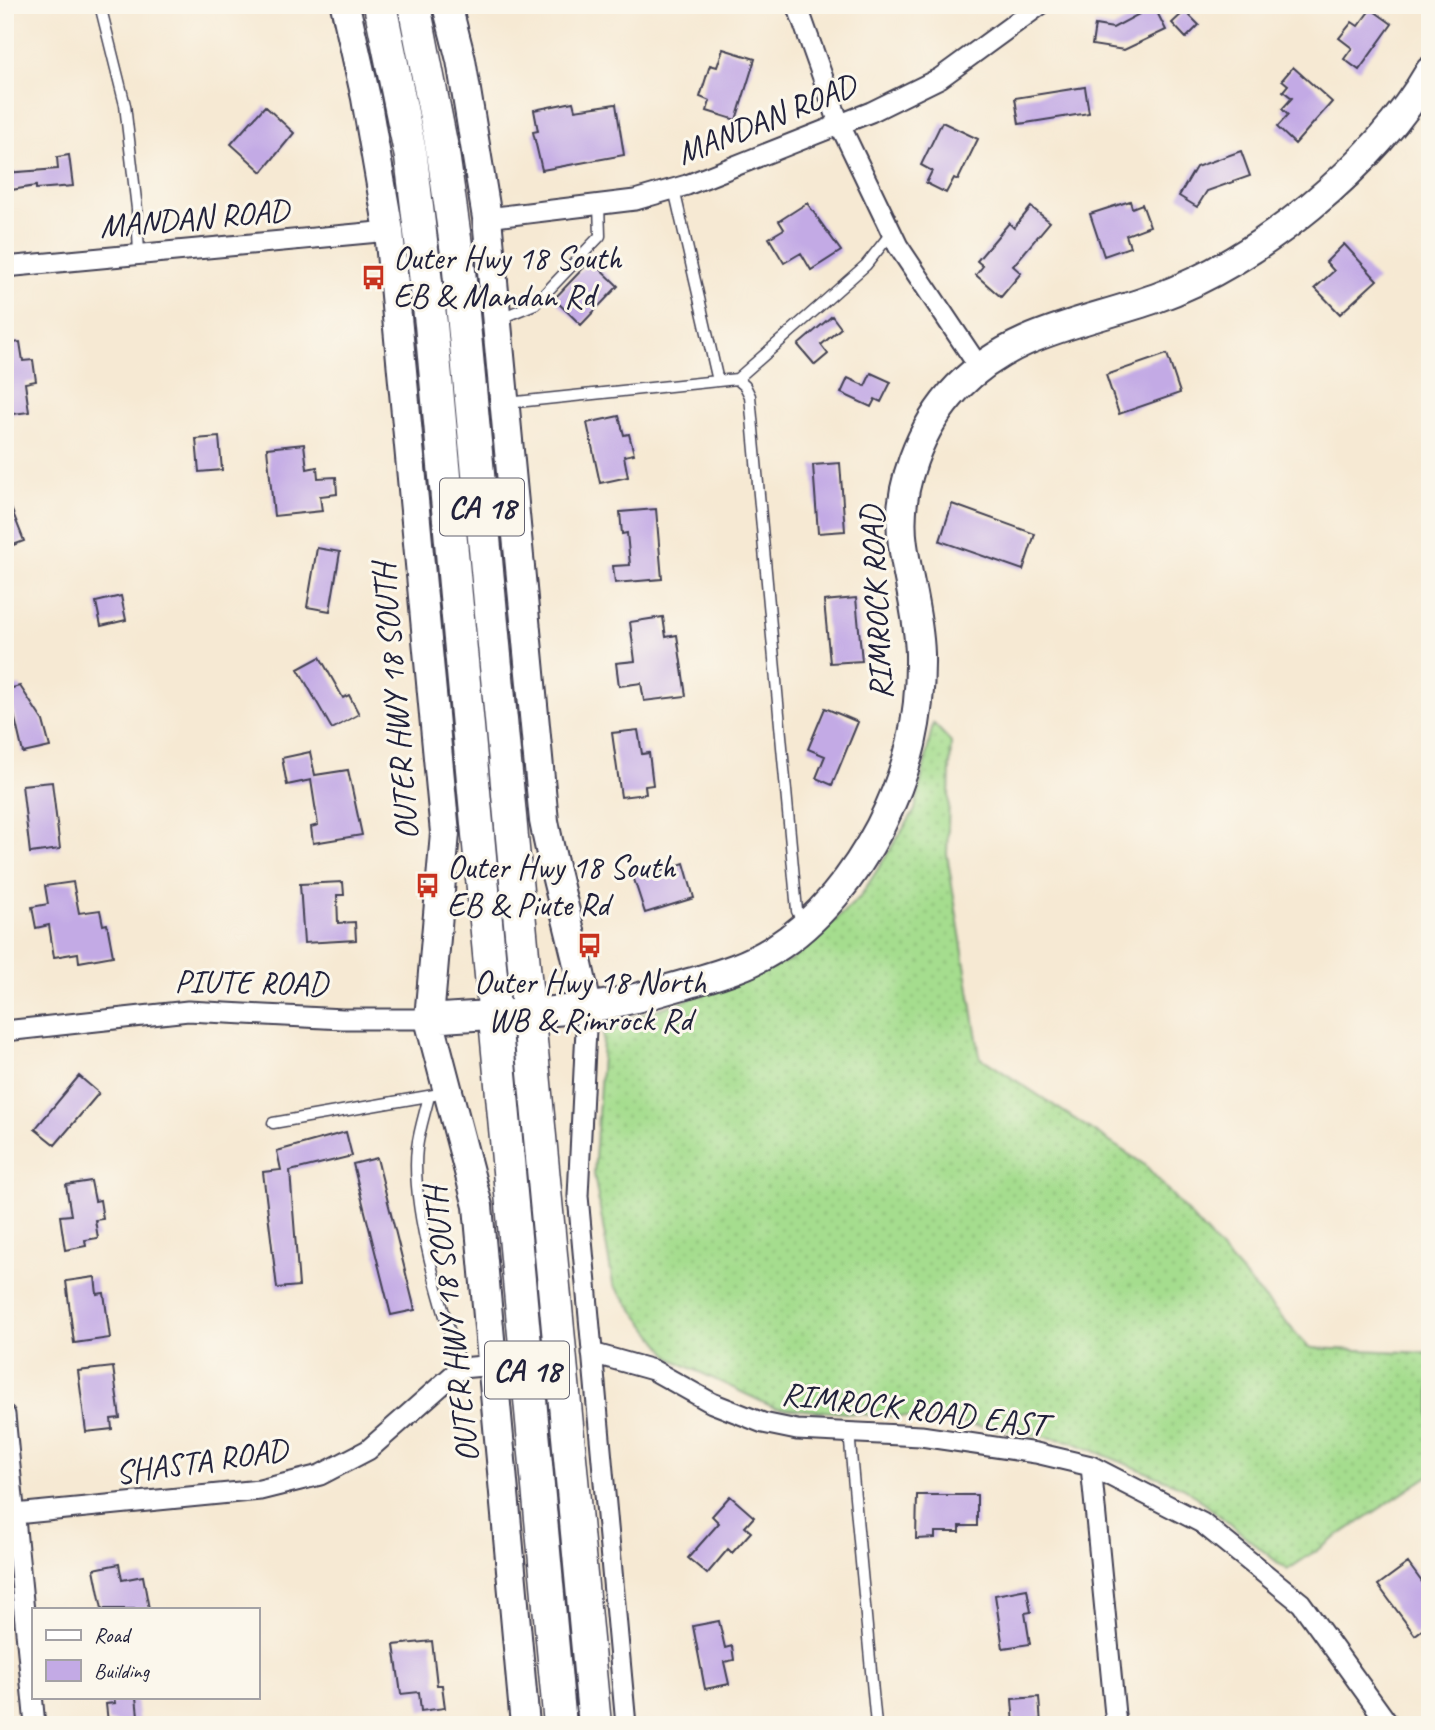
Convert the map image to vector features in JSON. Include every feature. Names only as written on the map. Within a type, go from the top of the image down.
[{"type":"main road","name":"CA 18","points":[[380,5],[411,157],[430,310],[559,1725]]},
{"type":"main road","name":"CA 18","points":[[414,5],[443,153],[458,260],[595,1725]]},
{"type":"street","name":"OUTER HWY 18 SOUTH","points":[[345,5],[366,98],[389,231],[445,833],[429,1019],[439,1094],[478,1206],[495,1365],[526,1725]]},
{"type":"street","points":[[447,5],[461,60],[487,218],[544,821],[552,863],[575,943],[587,1008],[578,1196],[626,1725]]},
{"type":"street","points":[[797,5],[839,123],[892,232],[979,367]]},
{"type":"street","name":"MANDAN ROAD","points":[[487,218],[635,200],[674,189],[872,111],[940,78],[1040,5]]},
{"type":"street","name":"RIMROCK ROAD","points":[[495,1014],[587,1008],[656,993],[726,973],[771,951],[805,926],[849,878],[898,790],[915,738],[920,655],[902,540],[904,496],[922,440],[956,389],[979,367],[1007,348],[1034,335],[1158,298],[1236,260],[1270,238],[1321,196],[1384,135],[1430,71]]},
{"type":"street","name":"MANDAN ROAD","points":[[5,267],[389,231]]},
{"type":"street","name":"PIUTE ROAD","points":[[5,1031],[188,1011],[343,1020],[429,1019],[495,1014]]},
{"type":"street","name":"RIMROCK ROAD EAST","points":[[592,1353],[653,1370],[712,1403],[763,1423],[797,1430],[921,1436],[1035,1453],[1091,1466],[1202,1523],[1301,1603],[1389,1725]]},
{"type":"street","points":[[461,1368],[495,1365]]},
{"type":"street","name":"SHASTA ROAD","points":[[10,1514],[260,1490],[320,1475],[368,1450],[461,1368]]},
{"type":"street","points":[[5,1415],[10,1514],[35,1725]]},
{"type":"street","points":[[1091,1466],[1116,1725]]},
{"type":"lane","points":[[100,5],[125,105],[137,209],[139,255]]},
{"type":"lane","points":[[674,189],[718,381]]},
{"type":"lane","points":[[495,320],[535,304],[600,236],[599,204]]},
{"type":"lane","points":[[504,404],[737,379],[866,265],[892,232]]},
{"type":"lane","points":[[737,379],[745,386],[750,396],[797,911],[805,926]]},
{"type":"lane","points":[[273,1123],[439,1094]]},
{"type":"lane","points":[[439,1094],[416,1150],[418,1198],[442,1308],[461,1368]]},
{"type":"lane","points":[[849,1432],[876,1725]]},
{"type":"green space","points":[[933,723],[951,742],[947,854],[980,1057],[1145,1165],[1309,1348],[1430,1353],[1430,1475],[1287,1570],[1185,1488],[1070,1441],[934,1419],[775,1408],[672,1359],[613,1284],[594,1174],[604,1026],[684,1001],[792,960],[860,897],[915,810]]},
{"type":"building","points":[[1154,6],[1166,30],[1124,50],[1092,45],[1095,25],[1113,28]]},
{"type":"building","points":[[1371,9],[1392,24],[1359,70],[1344,59],[1352,48],[1339,38],[1352,22],[1358,26]]},
{"type":"building","points":[[1185,11],[1199,25],[1186,38],[1172,23]]},
{"type":"building","points":[[723,49],[755,59],[736,120],[707,111],[710,101],[700,97],[710,65],[717,67]]},
{"type":"building","points":[[1293,67],[1332,102],[1295,144],[1277,127],[1288,115],[1282,109],[1292,98],[1283,91],[1288,85],[1282,80]]},
{"type":"building","points":[[1085,87],[1089,113],[1019,124],[1015,98]]},
{"type":"building","points":[[573,102],[575,110],[616,104],[624,155],[542,170],[533,132],[538,131],[534,110]]},
{"type":"building","points":[[265,106],[294,133],[262,172],[231,144]]},
{"type":"building","points":[[942,122],[978,139],[958,180],[954,178],[946,193],[926,183],[932,171],[921,165]]},
{"type":"building","points":[[1241,151],[1250,176],[1207,191],[1197,207],[1179,196],[1196,167]]},
{"type":"building","points":[[69,155],[73,186],[36,189],[36,186],[5,191],[5,173],[58,169],[57,157]]},
{"type":"building","points":[[1130,201],[1132,208],[1142,204],[1150,226],[1126,235],[1130,247],[1104,256],[1090,214]]},
{"type":"building","points":[[807,203],[841,251],[811,270],[801,253],[784,263],[769,238],[784,229],[779,221]]},
{"type":"building","points":[[1031,207],[1050,222],[1013,266],[1021,273],[1001,297],[976,275],[983,266],[977,261],[1009,223],[1014,228]]},
{"type":"building","points":[[1344,244],[1377,280],[1340,314],[1315,288],[1334,271],[1326,262]]},
{"type":"building","points":[[591,260],[618,286],[581,325],[554,299]]},
{"type":"building","points":[[832,316],[841,328],[821,345],[828,354],[815,365],[798,345]]},
{"type":"building","points":[[20,342],[23,361],[33,360],[36,381],[25,383],[29,412],[5,415],[5,344]]},
{"type":"building","points":[[1167,354],[1180,393],[1119,414],[1106,375]]},
{"type":"building","points":[[871,373],[891,382],[881,402],[875,399],[871,407],[841,393],[848,378],[865,386]]},
{"type":"building","points":[[619,416],[624,435],[629,434],[634,454],[624,456],[628,477],[600,483],[587,423]]},
{"type":"building","points":[[219,437],[222,470],[199,472],[196,439]]},
{"type":"building","points":[[304,444],[307,469],[317,467],[318,478],[336,477],[337,494],[320,496],[322,511],[274,516],[267,448]]},
{"type":"building","points":[[840,463],[845,531],[818,533],[813,465]]},
{"type":"building","points":[[6,495],[24,541],[8,547],[5,540]]},
{"type":"building","points":[[952,504],[1035,534],[1023,570],[940,541]]},
{"type":"building","points":[[656,509],[662,579],[615,583],[613,566],[630,565],[627,533],[622,534],[620,512]]},
{"type":"building","points":[[317,548],[340,552],[330,611],[307,607]]},
{"type":"building","points":[[121,596],[126,620],[101,626],[96,602]]},
{"type":"building","points":[[856,598],[862,661],[830,663],[824,601]]},
{"type":"building","points":[[663,617],[666,637],[677,635],[686,696],[644,701],[641,683],[619,686],[616,663],[635,661],[630,622]]},
{"type":"building","points":[[320,657],[343,698],[349,695],[359,714],[332,729],[298,669]]},
{"type":"building","points":[[20,686],[43,721],[50,747],[23,753],[8,689]]},
{"type":"building","points":[[825,708],[858,722],[832,785],[816,778],[825,756],[808,749]]},
{"type":"building","points":[[638,730],[642,754],[649,753],[653,785],[645,786],[646,794],[621,797],[612,733]]},
{"type":"building","points":[[310,752],[315,775],[348,770],[362,835],[313,843],[311,827],[318,825],[311,780],[287,785],[282,758]]},
{"type":"building","points":[[52,782],[60,849],[30,853],[22,785]]},
{"type":"building","points":[[684,863],[694,898],[645,913],[632,873],[651,867],[653,874]]},
{"type":"building","points":[[73,882],[79,913],[100,910],[103,925],[107,924],[113,956],[79,962],[78,953],[54,957],[49,925],[36,928],[32,907],[48,904],[45,886]]},
{"type":"building","points":[[343,882],[344,895],[337,895],[338,923],[355,922],[356,940],[304,943],[300,884]]},
{"type":"building","points":[[79,1076],[99,1093],[55,1145],[35,1129]]},
{"type":"building","points":[[346,1132],[352,1156],[290,1171],[299,1286],[277,1288],[263,1172],[281,1170],[277,1151]]},
{"type":"building","points":[[377,1158],[415,1310],[391,1315],[353,1164]]},
{"type":"building","points":[[91,1181],[95,1201],[100,1200],[103,1219],[95,1220],[98,1238],[85,1240],[86,1246],[65,1250],[60,1216],[71,1215],[66,1185]]},
{"type":"building","points":[[95,1277],[97,1294],[104,1293],[110,1338],[74,1343],[66,1281]]},
{"type":"building","points":[[113,1367],[120,1418],[111,1419],[112,1429],[86,1432],[78,1371]]},
{"type":"building","points":[[917,1495],[977,1495],[977,1526],[960,1526],[960,1532],[935,1532],[935,1538],[916,1539]]},
{"type":"building","points":[[730,1496],[754,1517],[745,1527],[751,1532],[732,1553],[728,1549],[707,1574],[688,1558],[719,1523],[712,1516]]},
{"type":"building","points":[[1408,1563],[1430,1593],[1430,1624],[1415,1635],[1378,1585]]},
{"type":"building","points":[[119,1564],[122,1580],[143,1576],[149,1608],[102,1608],[94,1569]]},
{"type":"building","points":[[1027,1589],[1031,1612],[1025,1613],[1030,1644],[1003,1648],[995,1595]]},
{"type":"building","points":[[719,1621],[725,1648],[732,1646],[734,1660],[724,1662],[729,1684],[705,1689],[693,1626]]},
{"type":"building","points":[[432,1641],[437,1685],[442,1685],[445,1708],[421,1711],[419,1692],[401,1694],[394,1645]]},
{"type":"building","points":[[1039,1697],[1041,1725],[1014,1725],[1012,1699]]},
{"type":"building","points":[[114,1698],[136,1698],[139,1725],[108,1722],[106,1704],[115,1703]]},
{"type":"place","name":"Outer Hwy 18 South EB & Mandan Rd","points":[[373,277]]},
{"type":"place","name":"Outer Hwy 18 South EB & Piute Rd","points":[[427,886]]},
{"type":"place","name":"Outer Hwy 18 North WB & Rimrock Rd","points":[[590,945]]}]
